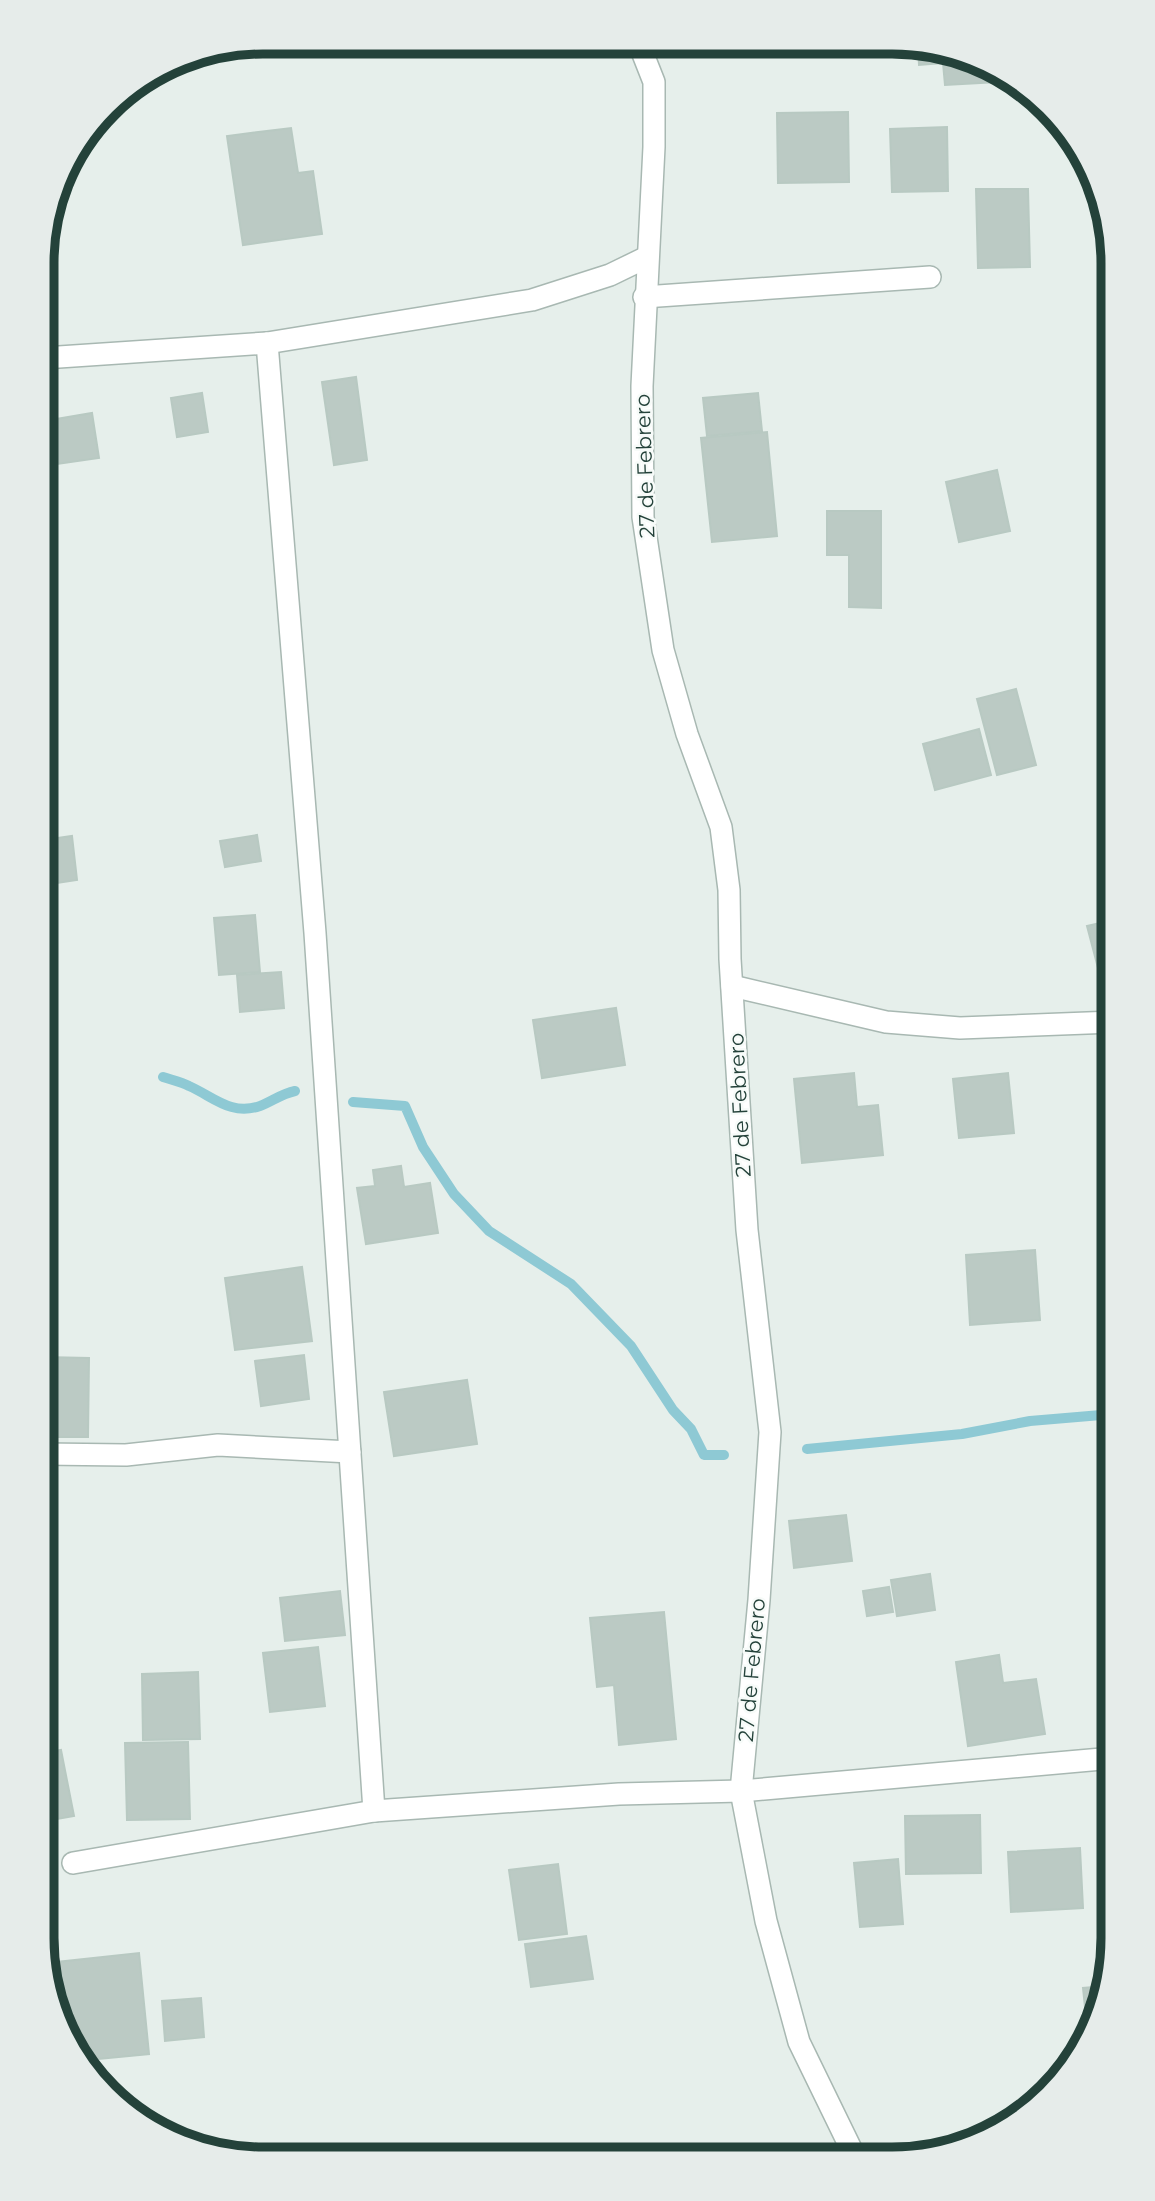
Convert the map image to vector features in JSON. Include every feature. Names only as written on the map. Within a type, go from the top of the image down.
[{"type":"street","name":"27 de Febrero","points":[[643,54],[654,82],[654,147],[644,297],[643,517],[663,650],[687,734],[721,827],[729,890],[747,1230],[770,1432],[759,1600],[741,1791],[766,1921],[799,2042],[850,2147]]},
{"type":"street","points":[[54,357],[267,343],[532,300],[610,275],[647,257]]},
{"type":"street","points":[[644,297],[930,277]]},
{"type":"street","points":[[267,343],[314,933],[374,1811]]},
{"type":"street","points":[[732,986],[886,1022],[960,1028],[1101,1022]]},
{"type":"street","points":[[54,1454],[126,1455],[218,1445],[350,1451]]},
{"type":"street","points":[[72,1863],[374,1811],[619,1794],[741,1791],[1100,1759]]},
{"type":"building","points":[[919,57],[932,58],[959,65],[995,82],[945,85],[943,63],[919,65]]},
{"type":"building","points":[[848,112],[849,182],[778,183],[777,113]]},
{"type":"building","points":[[947,127],[948,191],[892,192],[890,129]]},
{"type":"building","points":[[291,128],[298,173],[313,171],[322,234],[243,245],[227,136]]},
{"type":"building","points":[[976,189],[1028,189],[1030,267],[978,268]]},
{"type":"building","points":[[356,377],[367,460],[334,465],[322,382]]},
{"type":"building","points":[[202,393],[208,432],[177,437],[171,398]]},
{"type":"building","points":[[758,393],[762,431],[707,436],[703,398]]},
{"type":"building","points":[[92,413],[99,458],[54,464],[54,419]]},
{"type":"building","points":[[767,432],[777,536],[712,542],[701,438]]},
{"type":"building","points":[[997,470],[1010,531],[959,542],[946,482]]},
{"type":"building","points":[[827,511],[881,511],[881,608],[849,607],[849,555],[827,555]]},
{"type":"building","points":[[1016,689],[1036,765],[997,775],[977,699]]},
{"type":"building","points":[[979,729],[991,775],[935,790],[923,744]]},
{"type":"building","points":[[257,835],[261,861],[225,867],[220,841]]},
{"type":"building","points":[[72,836],[77,880],[54,883],[54,838]]},
{"type":"building","points":[[255,915],[260,972],[219,975],[214,918]]},
{"type":"building","points":[[1101,923],[1101,978],[1087,926]]},
{"type":"building","points":[[281,972],[284,1008],[240,1012],[237,975]]},
{"type":"building","points":[[616,1008],[625,1065],[542,1078],[533,1020]]},
{"type":"building","points":[[854,1073],[857,1107],[878,1105],[883,1155],[802,1163],[794,1079]]},
{"type":"building","points":[[1008,1073],[1014,1133],[959,1138],[953,1079]]},
{"type":"building","points":[[401,1166],[404,1187],[430,1183],[438,1233],[366,1244],[357,1188],[375,1186],[373,1170]]},
{"type":"building","points":[[1035,1250],[1040,1320],[970,1325],[966,1255]]},
{"type":"building","points":[[302,1267],[312,1341],[235,1350],[225,1278]]},
{"type":"building","points":[[304,1355],[309,1399],[261,1406],[255,1361]]},
{"type":"building","points":[[54,1357],[89,1358],[88,1437],[54,1437]]},
{"type":"building","points":[[467,1380],[477,1444],[394,1456],[384,1392]]},
{"type":"building","points":[[846,1515],[852,1561],[794,1568],[789,1521]]},
{"type":"building","points":[[930,1574],[935,1610],[897,1616],[891,1580]]},
{"type":"building","points":[[889,1587],[893,1612],[867,1616],[863,1591]]},
{"type":"building","points":[[340,1591],[345,1635],[285,1641],[280,1598]]},
{"type":"building","points":[[664,1612],[676,1739],[619,1745],[614,1685],[597,1687],[590,1618]]},
{"type":"building","points":[[318,1647],[325,1706],[270,1712],[263,1653]]},
{"type":"building","points":[[999,1655],[1003,1683],[1036,1679],[1045,1734],[968,1746],[956,1662]]},
{"type":"building","points":[[198,1672],[200,1739],[143,1740],[142,1674]]},
{"type":"building","points":[[188,1742],[190,1819],[127,1820],[125,1743]]},
{"type":"building","points":[[61,1750],[74,1816],[54,1819],[54,1751]]},
{"type":"building","points":[[980,1815],[981,1873],[906,1874],[905,1816]]},
{"type":"building","points":[[1080,1848],[1083,1908],[1011,1912],[1008,1852]]},
{"type":"building","points":[[898,1859],[903,1924],[860,1927],[854,1863]]},
{"type":"building","points":[[558,1864],[567,1934],[519,1940],[509,1870]]},
{"type":"building","points":[[586,1936],[593,1979],[531,1987],[525,1944]]},
{"type":"building","points":[[139,1953],[149,2054],[94,2059],[65,2005],[57,1962]]},
{"type":"building","points":[[1095,1987],[1086,2015],[1083,1988]]},
{"type":"building","points":[[201,1998],[204,2037],[165,2041],[162,2001]]},
{"type":"waterway","points":[[163,1077],[240,1109],[260,1106],[295,1091]]},
{"type":"waterway","points":[[353,1102],[405,1106],[423,1147],[454,1194],[489,1231],[571,1284],[631,1346],[673,1410],[691,1429],[704,1455],[724,1455]]},
{"type":"waterway","points":[[807,1449],[962,1434],[1030,1421],[1100,1415]]}]
